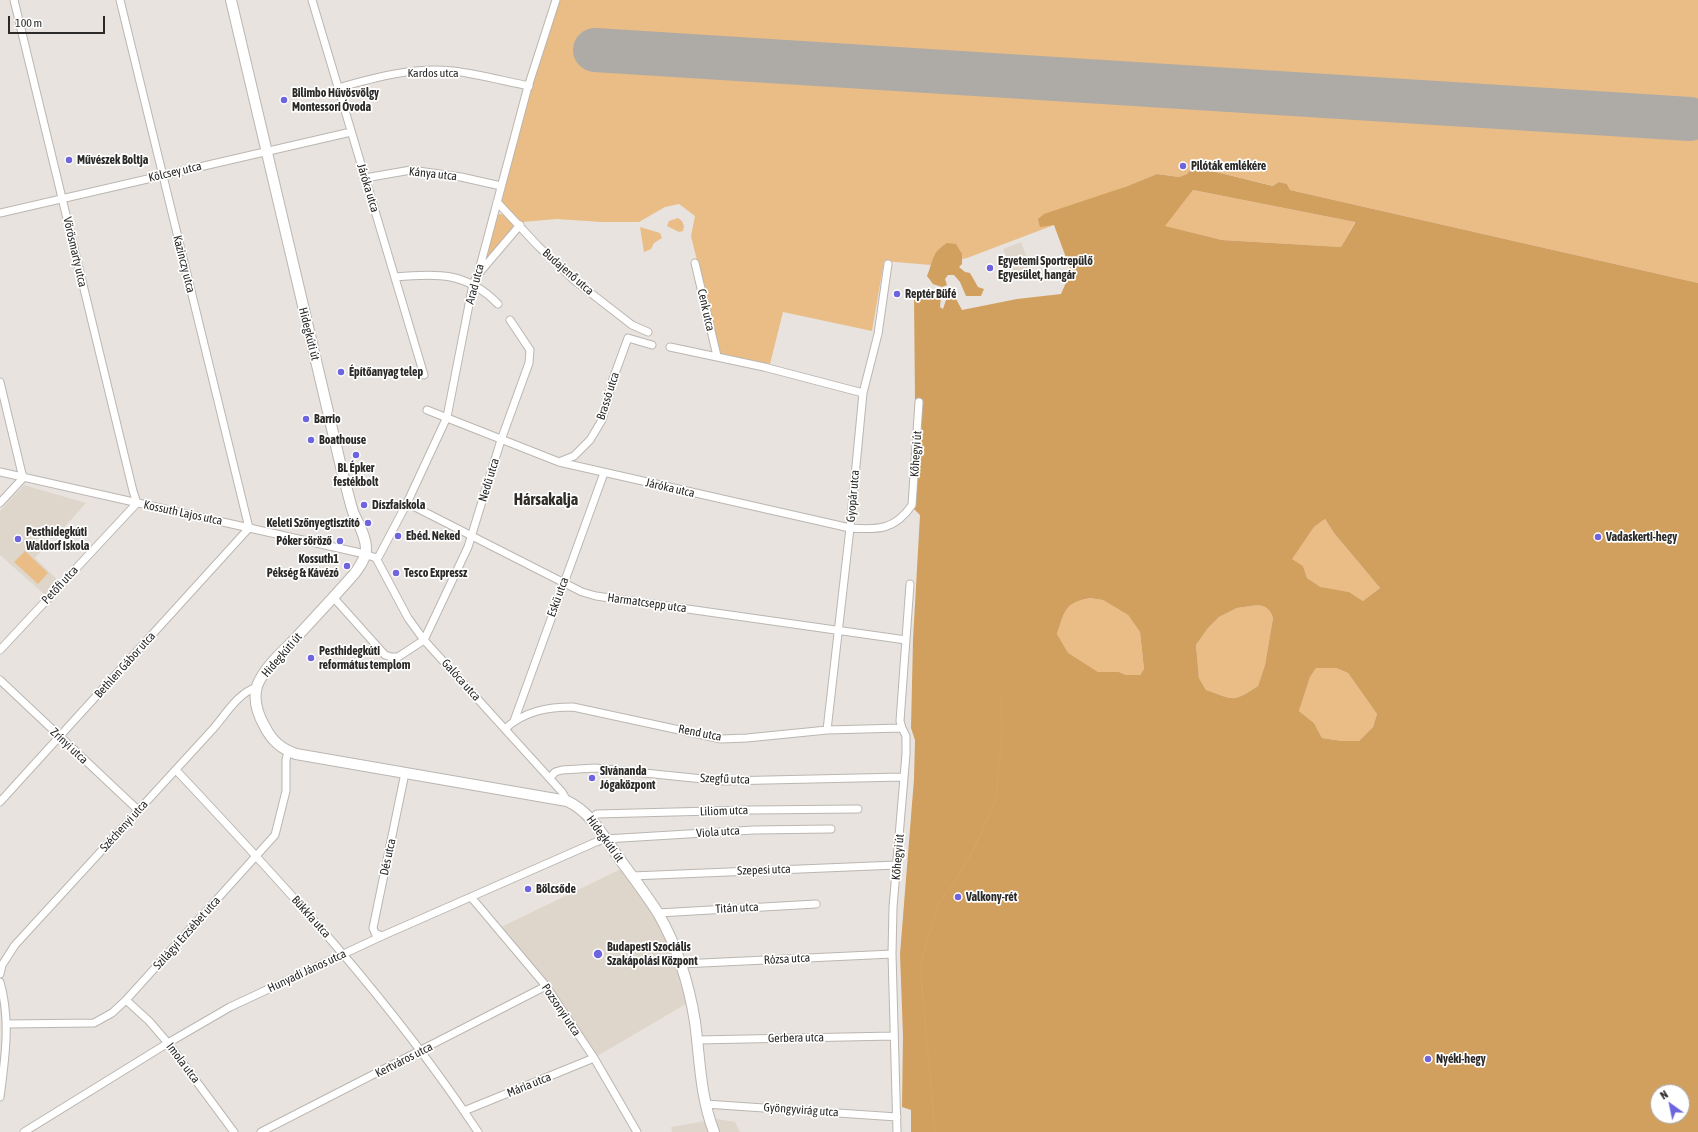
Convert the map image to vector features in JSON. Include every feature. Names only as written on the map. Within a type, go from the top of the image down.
[{"type":"main road","name":"Hidegkúti út","points":[[231,0],[344,478],[353,512],[366,542],[366,554],[355,573],[270,665],[257,687],[256,704],[262,722],[271,738],[281,748],[288,751],[405,776],[567,801],[577,805],[591,819],[658,913],[674,945],[691,1001],[704,1104],[714,1132]]},
{"type":"street","name":"Vörösmarty utca","points":[[14,0],[137,503]]},
{"type":"street","name":"Kazinczy utca","points":[[120,0],[249,528]]},
{"type":"street","name":"Járóka utca","points":[[312,0],[424,375]]},
{"type":"street","name":"Arad utca","points":[[376,558],[379,556],[407,503],[447,417],[473,284],[478,274],[496,202],[529,86],[556,0]]},
{"type":"street","name":"Kardos utca","points":[[338,88],[381,76],[416,71],[453,71],[529,86]]},
{"type":"street","name":"Kölcsey utca","points":[[0,213],[351,132]]},
{"type":"street","name":"Kánya utca","points":[[365,178],[411,170],[442,174],[501,186]]},
{"type":"street","name":"Budajenő utca","points":[[496,202],[538,246],[574,280],[632,325],[648,332]]},
{"type":"street","points":[[478,274],[520,226]]},
{"type":"street","name":"Cenk utca","points":[[695,263],[718,356]]},
{"type":"street","name":"Gyopár utca","points":[[827,730],[850,528],[863,393],[876,346],[888,264]]},
{"type":"street","points":[[395,277],[438,274],[473,284],[487,293],[498,304]]},
{"type":"street","name":"Nedű utca","points":[[424,640],[472,535],[501,440],[529,363],[530,350],[510,320]]},
{"type":"street","name":"Brassó utca","points":[[559,462],[574,456],[590,440],[602,420],[613,379],[628,338],[652,345]]},
{"type":"street","points":[[670,347],[718,356],[863,393]]},
{"type":"street","points":[[0,382],[22,474],[24,477],[0,503]]},
{"type":"street","name":"Kőhegyi út","points":[[912,505],[919,402]]},
{"type":"street","name":"Járóka utca","points":[[427,410],[559,462],[850,528],[877,529],[892,525],[905,516],[912,505]]},
{"type":"street","name":"Kossuth Lajos utca","points":[[0,472],[366,554]]},
{"type":"street","name":"Eskü utca","points":[[514,721],[604,473]]},
{"type":"street","name":"Petőfi utca","points":[[0,650],[137,503]]},
{"type":"street","name":"Harmatcsepp utca","points":[[407,503],[582,592],[596,596],[906,640]]},
{"type":"street","name":"Bethlen Gábor utca","points":[[0,802],[249,528]]},
{"type":"street","points":[[366,554],[376,558]]},
{"type":"street","name":"Galóca utca","points":[[376,558],[408,618],[424,640],[550,778],[562,792],[567,801]]},
{"type":"street","name":"Kőhegyi út","points":[[898,1132],[892,954],[893,907],[907,738],[900,721],[910,584]]},
{"type":"street","points":[[333,598],[385,655],[398,657],[424,640]]},
{"type":"street","name":"Zrínyi utca","points":[[0,680],[138,810]]},
{"type":"street","name":"Széchenyi utca","points":[[0,974],[2,965],[15,945],[176,770],[242,695],[257,687]]},
{"type":"street","name":"Rend utca","points":[[505,729],[514,721],[543,708],[574,707],[721,738],[747,738],[827,730],[902,728]]},
{"type":"street","name":"Szilágyi Erzsébet utca","points":[[6,1024],[94,1023],[112,1013],[126,1000],[275,835],[286,791],[286,760],[288,751]]},
{"type":"street","name":"Szegfű utca","points":[[550,778],[555,772],[562,770],[595,768],[723,781],[904,777]]},
{"type":"street","name":"Bükkfa utca","points":[[176,770],[344,954],[421,1051],[478,1132]]},
{"type":"street","name":"Dés utca","points":[[382,936],[375,933],[373,928],[405,776]]},
{"type":"street","name":"Liliom utca","points":[[591,819],[597,814],[858,809]]},
{"type":"street","name":"Viola utca","points":[[605,839],[754,830],[830,829]]},
{"type":"street","name":"Hunyadi János utca","points":[[24,1132],[168,1043],[230,1007],[382,936],[605,839]]},
{"type":"street","name":"Szepesi utca","points":[[632,876],[897,865]]},
{"type":"street","name":"Pozsonyi utca","points":[[471,897],[546,986],[594,1058],[637,1132]]},
{"type":"street","name":"Titán utca","points":[[658,913],[816,904]]},
{"type":"street","name":"Rózsa utca","points":[[681,964],[892,954]]},
{"type":"street","points":[[0,982],[6,1024],[5,1055],[0,1097]]},
{"type":"street","name":"Kertváros utca","points":[[261,1132],[546,986]]},
{"type":"street","name":"Imola utca","points":[[126,1000],[149,1020],[168,1043],[234,1132]]},
{"type":"street","name":"Gerbera utca","points":[[697,1040],[894,1036]]},
{"type":"street","name":"Mária utca","points":[[464,1111],[594,1058]]},
{"type":"street","name":"Gyöngyvirág utca","points":[[704,1104],[897,1117]]},
{"type":"shaded area","points":[[560,0],[1698,0],[1698,283],[1290,190],[1287,184],[1279,182],[1274,186],[1204,169],[1198,166],[1191,169],[1187,174],[1179,177],[1157,174],[1125,187],[1054,225],[967,258],[931,265],[884,261],[872,331],[783,312],[770,364],[720,354],[691,236],[695,216],[679,204],[665,207],[639,222],[601,222],[557,219],[522,222],[513,216],[499,201],[532,85]]},
{"type":"shaded area","points":[[1198,166],[1204,169],[1273,186],[1279,182],[1287,184],[1290,190],[1698,283],[1698,1132],[911,1132],[911,1110],[902,1107],[903,1036],[900,954],[914,779],[915,740],[911,728],[913,640],[920,515],[910,505],[915,401],[914,295],[941,297],[940,307],[943,309],[947,297],[955,297],[962,310],[1017,299],[1061,294],[1071,271],[1054,225],[1040,227],[1038,219],[1044,214],[1125,187],[1157,174],[1179,177],[1187,174],[1191,169]],"holes":[[[1193,190],[1355,222],[1355,223],[1341,247],[1222,240],[1165,226]],[[1325,519],[1334,533],[1380,588],[1363,601],[1349,592],[1320,587],[1307,578],[1303,566],[1292,559],[1314,527]],[[1090,598],[1103,600],[1128,615],[1140,632],[1144,669],[1140,675],[1126,675],[1119,672],[1098,672],[1068,653],[1057,634],[1067,609],[1075,602]],[[1258,605],[1269,610],[1273,618],[1265,665],[1258,686],[1243,695],[1233,698],[1228,698],[1206,690],[1199,678],[1196,645],[1208,628],[1219,617],[1237,608]],[[1316,668],[1336,668],[1348,673],[1377,714],[1373,727],[1359,741],[1342,741],[1322,738],[1314,723],[1299,711],[1310,677]]]},
{"type":"shaded area","points":[[1193,190],[1355,222],[1341,247],[1222,240],[1164,226]]},
{"type":"shaded area","points":[[499,214],[506,216],[511,221],[513,225],[512,231],[484,262],[496,217]]},
{"type":"shaded area","points":[[678,218],[682,221],[684,226],[683,231],[679,232],[667,226],[669,221]]},
{"type":"shaded area","points":[[640,227],[660,233],[662,238],[654,243],[651,249],[644,252]]},
{"type":"shaded area","points":[[1021,242],[1033,273],[1015,280],[1003,249]]},
{"type":"shaded area","points":[[947,243],[956,244],[962,254],[962,264],[959,267],[965,272],[970,273],[978,287],[984,289],[981,296],[966,296],[960,282],[954,275],[948,275],[945,279],[947,285],[942,287],[933,284],[927,276],[935,254]]},
{"type":"shaded area","name":"Pesthidegkúti Waldorf Iskola","points":[[24,485],[86,503],[55,538],[46,530],[35,541],[43,549],[35,558],[58,580],[45,595],[0,555],[0,511]]},
{"type":"shaded area","points":[[1325,519],[1334,533],[1380,588],[1363,601],[1349,592],[1320,588],[1307,578],[1303,566],[1291,559],[1314,527]]},
{"type":"shaded area","points":[[25,551],[48,573],[38,584],[14,562]]},
{"type":"shaded area","points":[[1090,598],[1103,600],[1128,615],[1140,632],[1144,669],[1140,675],[1126,675],[1119,672],[1098,672],[1068,654],[1057,634],[1062,619],[1067,609],[1075,602]]},
{"type":"shaded area","points":[[1258,605],[1268,609],[1273,618],[1265,665],[1258,686],[1243,695],[1233,698],[1228,698],[1206,690],[1199,678],[1196,645],[1208,628],[1219,617],[1237,608]]},
{"type":"shaded area","points":[[1316,667],[1336,668],[1348,673],[1377,714],[1373,727],[1359,741],[1342,741],[1322,738],[1314,723],[1299,711],[1310,677]]},
{"type":"shaded area","name":"Budapesti Szociális Szakápolási Központ","points":[[625,867],[658,913],[691,1001],[594,1058],[546,986],[497,929]]},
{"type":"shaded area","points":[[717,1119],[735,1122],[740,1132],[672,1132],[671,1127]]},
{"type":"waterway","points":[[935,1132],[920,966],[938,904],[956,880],[974,849],[996,800],[1002,731],[1000,698]]},
{"type":"runway","points":[[595,50],[1690,119]]},
{"type":"place","name":"Bilimbo Hűvösvölgy Montessori Óvoda","points":[[284,100]]},
{"type":"place","name":"Művészek Boltja","points":[[69,160]]},
{"type":"place","name":"Pilóták emlékére","points":[[1183,166]]},
{"type":"place","name":"Egyetemi Sportrepülő Egyesület, hangár","points":[[990,268]]},
{"type":"place","name":"Reptér Büfé","points":[[897,294]]},
{"type":"place","name":"Építőanyag telep","points":[[341,372]]},
{"type":"place","name":"Barrio","points":[[306,419]]},
{"type":"place","name":"Boathouse","points":[[311,440]]},
{"type":"place","name":"BL Épker festékbolt","points":[[356,455]]},
{"type":"place","name":"Díszfaiskola","points":[[364,505]]},
{"type":"place","name":"Keleti Szőnyegtisztító","points":[[368,523]]},
{"type":"place","name":"Ebéd. Neked","points":[[398,536]]},
{"type":"place","name":"Vadaskerti-hegy","points":[[1598,537]]},
{"type":"place","name":"Pesthidegkúti Waldorf Iskola","points":[[18,539]]},
{"type":"place","name":"Póker söröző","points":[[340,541]]},
{"type":"place","name":"Kossuth1 Pékség & Kávézó","points":[[347,566]]},
{"type":"place","name":"Tesco Expressz","points":[[396,573]]},
{"type":"place","name":"Pesthidegkúti református templom","points":[[311,658]]},
{"type":"place","name":"Sivánanda Jógaközpont","points":[[592,778]]},
{"type":"place","name":"Bölcsőde","points":[[528,889]]},
{"type":"place","name":"Valkony-rét","points":[[958,897]]},
{"type":"place","name":"Budapesti Szociális Szakápolási Központ","points":[[598,954]]},
{"type":"place","name":"Nyéki-hegy","points":[[1428,1059]]},
{"type":"district","name":"Hársakalja","points":[[546,500]]}]
